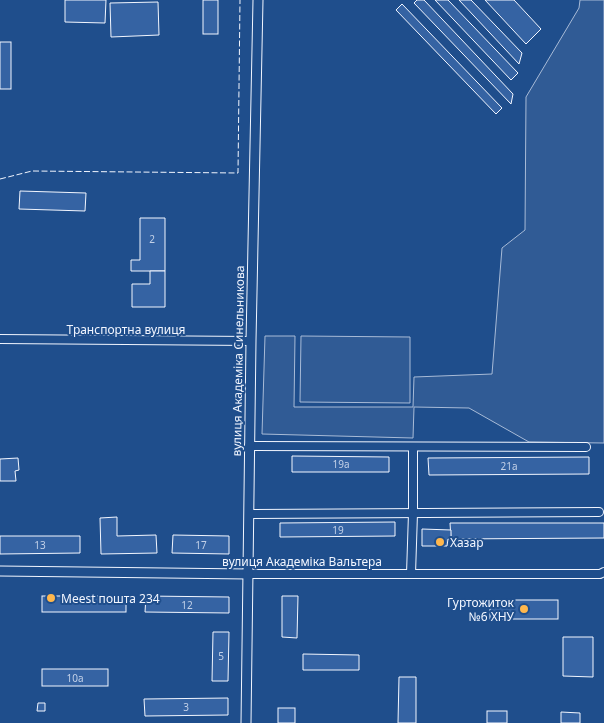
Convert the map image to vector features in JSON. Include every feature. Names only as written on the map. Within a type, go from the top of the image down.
[{"type":"street","name":"вулиця Академіка Синельникова","points":[[246,723],[258,0]]},
{"type":"street","name":"Транспортна вулиця","points":[[0,339],[251,341]]},
{"type":"street","points":[[250,446],[586,447]]},
{"type":"street","points":[[411,574],[413,447]]},
{"type":"street","points":[[248,514],[599,512]]},
{"type":"street","name":"вулиця Академіка Вальтера","points":[[0,571],[248,574],[600,574],[604,572]]},
{"type":"shaded area","points":[[580,0],[604,0],[604,443],[529,442],[469,408],[414,407],[413,438],[262,434],[265,336],[295,336],[294,407],[413,407],[414,377],[492,374],[502,248],[525,230],[526,97],[579,8]]},
{"type":"shaded area","points":[[301,336],[410,337],[410,403],[300,402]]},
{"type":"building","points":[[65,0],[106,0],[105,23],[65,22]]},
{"type":"building","points":[[203,0],[218,0],[218,34],[203,34]]},
{"type":"building","points":[[417,0],[424,0],[513,94],[511,104],[414,3]]},
{"type":"building","points":[[435,0],[448,0],[518,73],[511,80]]},
{"type":"building","points":[[459,0],[471,0],[522,53],[519,64]]},
{"type":"building","points":[[485,0],[514,0],[541,29],[526,44]]},
{"type":"building","points":[[158,2],[159,35],[111,37],[110,3]]},
{"type":"building","points":[[402,4],[502,108],[496,114],[396,10]]},
{"type":"building","points":[[0,42],[11,42],[11,89],[0,89]]},
{"type":"building","points":[[20,191],[86,193],[85,211],[19,209]]},
{"type":"building","points":[[140,218],[165,218],[165,271],[131,271],[131,260],[140,260]]},
{"type":"building","points":[[150,271],[165,271],[165,307],[132,307],[132,284],[150,284]]},
{"type":"building","points":[[292,456],[389,457],[389,472],[292,472]]},
{"type":"building","points":[[589,457],[589,474],[429,475],[428,458]]},
{"type":"building","points":[[18,458],[19,470],[15,471],[16,481],[0,481],[0,459]]},
{"type":"building","points":[[117,517],[117,536],[156,535],[157,553],[101,554],[100,518]]},
{"type":"building","points":[[395,522],[395,536],[280,537],[280,523]]},
{"type":"building","points":[[450,523],[604,523],[604,538],[451,539]]},
{"type":"building","points":[[422,529],[451,530],[451,539],[448,539],[447,546],[422,546]]},
{"type":"building","points":[[173,535],[229,536],[229,554],[172,553]]},
{"type":"building","points":[[0,536],[80,536],[80,553],[0,554]]},
{"type":"building","points":[[42,596],[126,596],[126,612],[42,612]]},
{"type":"building","points":[[146,596],[229,597],[229,613],[145,612]]},
{"type":"building","points":[[282,596],[298,596],[297,638],[282,637]]},
{"type":"building","name":"Гуртожиток №6 ХНУ","points":[[490,600],[558,600],[558,619],[490,619]]},
{"type":"building","points":[[213,632],[229,632],[228,681],[212,681]]},
{"type":"building","points":[[563,637],[593,637],[593,677],[563,676]]},
{"type":"building","points":[[303,654],[359,655],[359,670],[303,670]]},
{"type":"building","points":[[42,669],[108,669],[108,686],[42,686]]},
{"type":"building","points":[[399,677],[416,677],[416,723],[398,723]]},
{"type":"building","points":[[228,698],[228,715],[145,716],[144,699]]},
{"type":"building","points":[[38,703],[45,703],[45,711],[37,711]]},
{"type":"building","points":[[278,708],[295,708],[295,723],[278,723]]},
{"type":"building","points":[[487,711],[507,711],[507,723],[487,723]]},
{"type":"building","points":[[561,712],[580,713],[580,723],[561,723]]},
{"type":"fence","points":[[0,179],[32,171],[238,173],[240,0]]},
{"type":"place","name":"Хазар","points":[[440,542]]},
{"type":"place","name":"Meest пошта 234","points":[[51,598]]},
{"type":"place","name":"Гуртожиток №6 ХНУ","points":[[524,609]]}]
